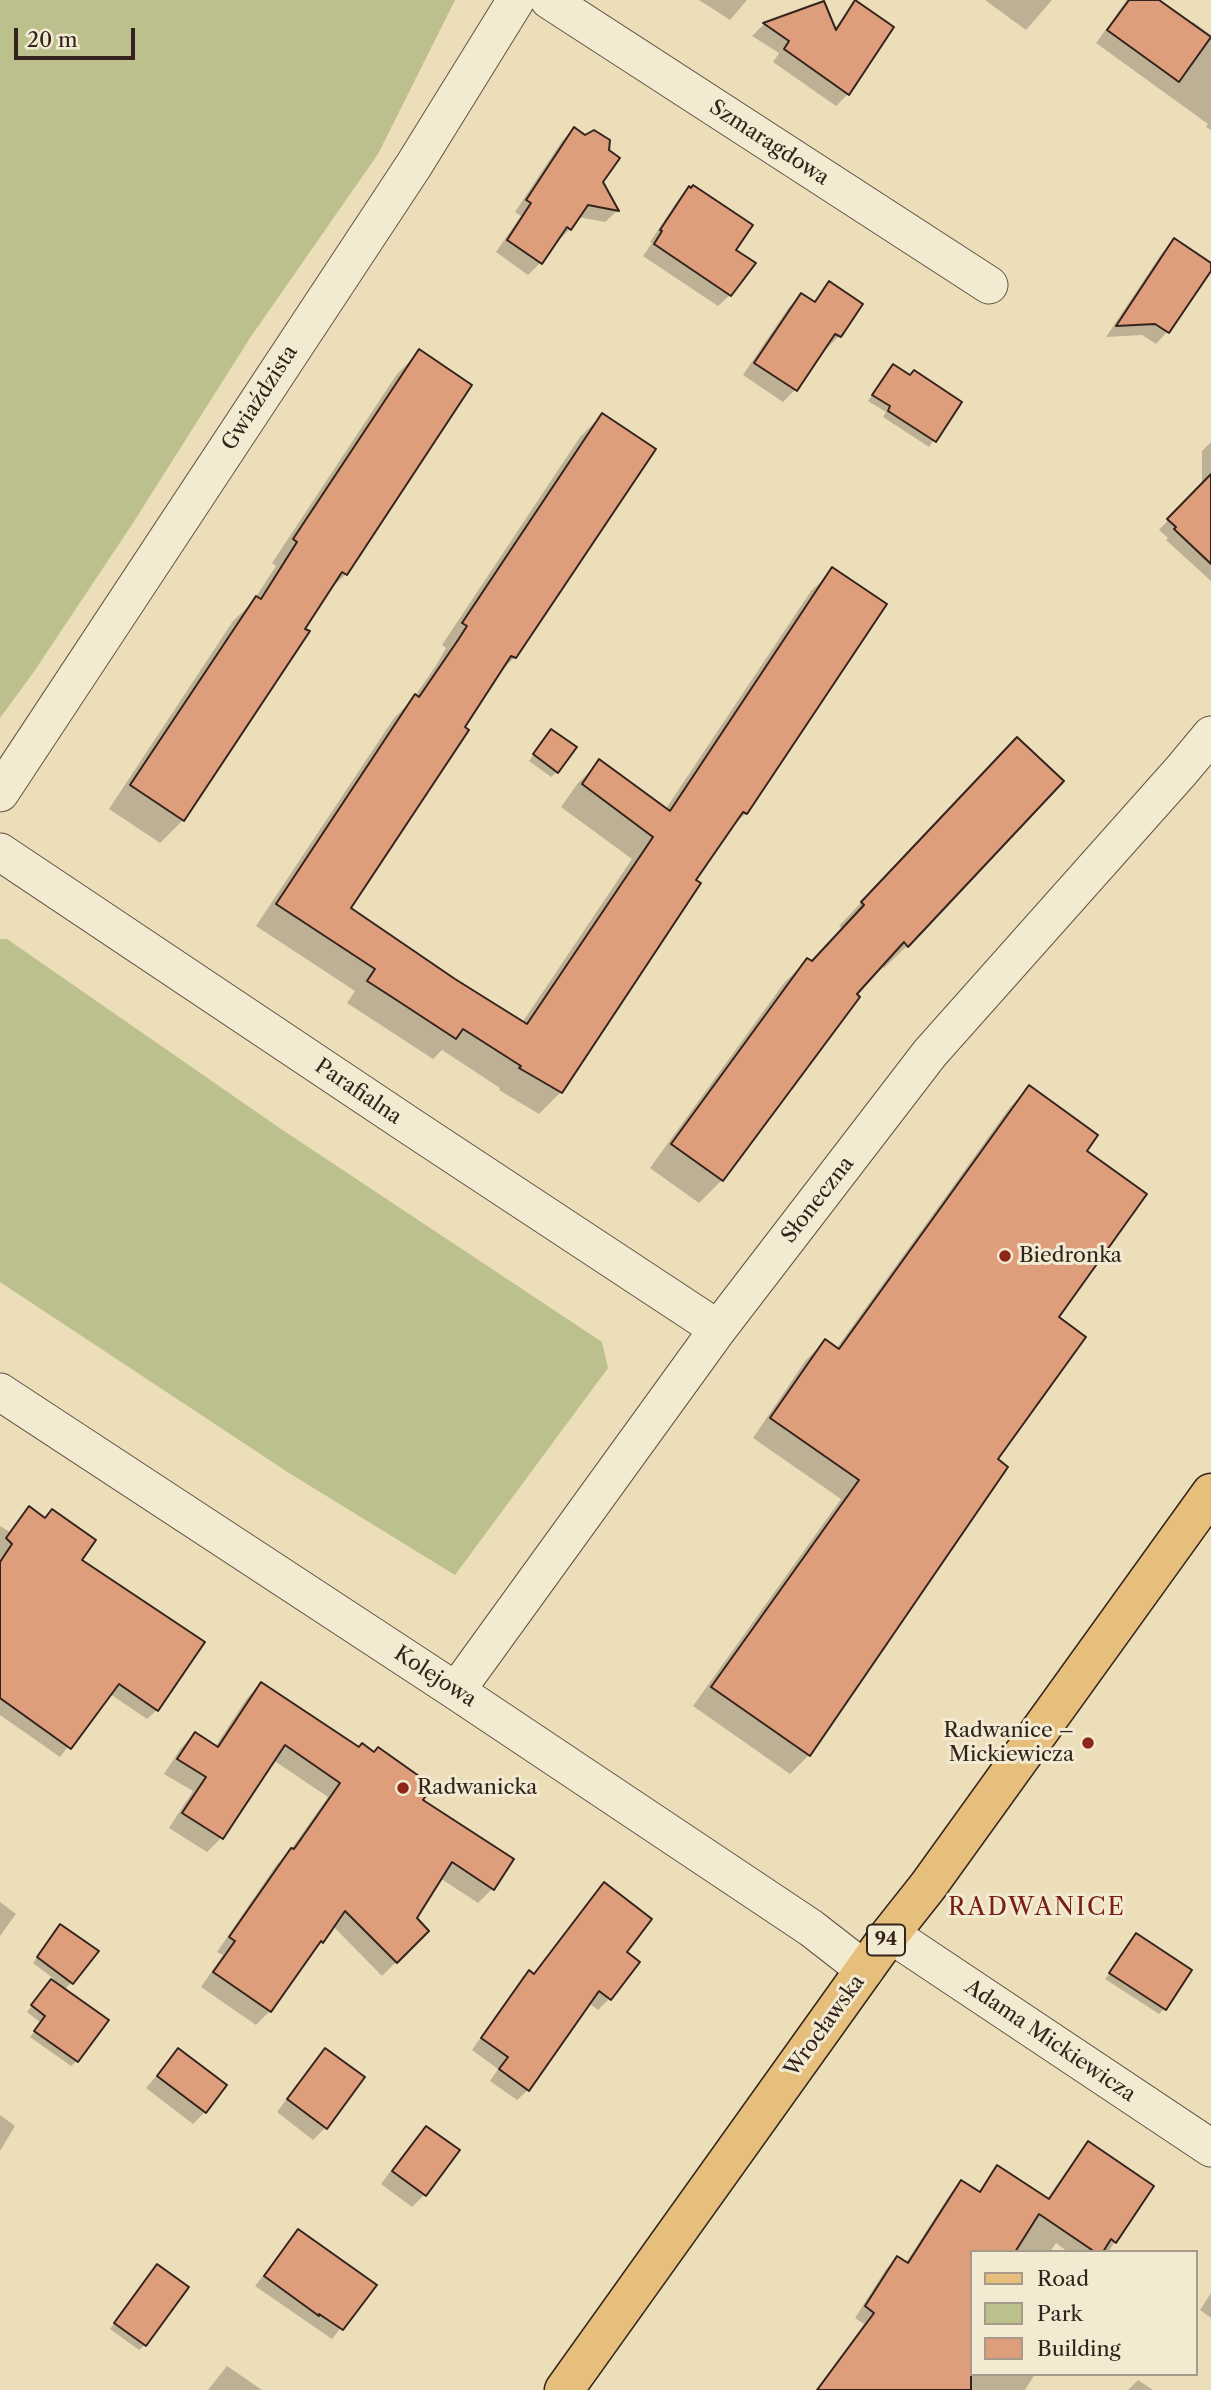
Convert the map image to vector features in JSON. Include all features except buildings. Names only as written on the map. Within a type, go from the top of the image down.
[{"type":"main road","name":"Wrocławska","points":[[564,2390],[890,1934],[936,1875],[1211,1493]]},
{"type":"street","name":"Gwiaździsta","points":[[0,793],[414,165],[516,0]]},
{"type":"street","name":"Szmaragdowa","points":[[549,0],[989,285]]},
{"type":"street","name":"Słoneczna","points":[[456,1691],[718,1329],[930,1053],[1211,734]]},
{"type":"street","name":"Parafialna","points":[[0,852],[718,1329]]},
{"type":"street","name":"Kolejowa","points":[[0,1392],[811,1928],[865,1970]]},
{"type":"street","name":"Adama Mickiewicza","points":[[890,1934],[1211,2148]]},
{"type":"green space","points":[[0,0],[455,0],[378,154],[250,338],[133,523],[0,718]]},
{"type":"green space","points":[[0,939],[7,939],[281,1129],[602,1342],[608,1368],[455,1575],[289,1473],[0,1282]]},
{"type":"place","name":"Biedronka","points":[[1005,1256]]},
{"type":"place","name":"Radwanice – Mickiewicza","points":[[1088,1743]]},
{"type":"place","name":"Radwanicka","points":[[403,1788]]},
{"type":"district","name":"RADWANICE","points":[[1037,1908]]}]
